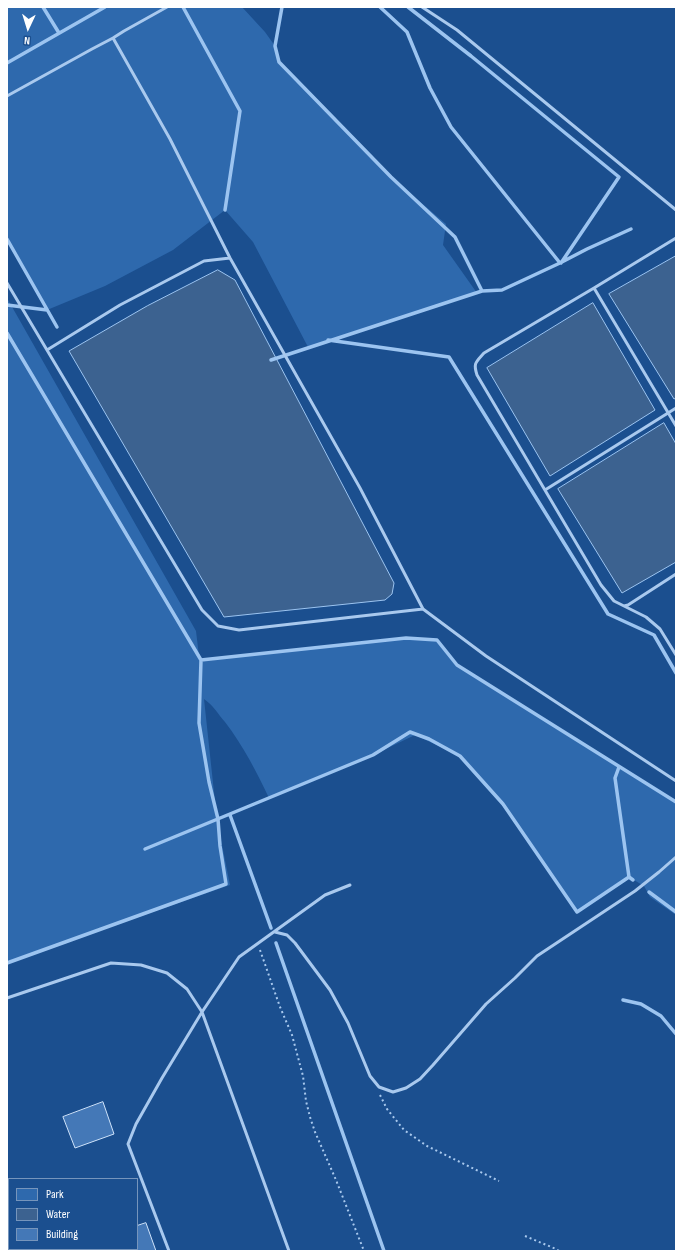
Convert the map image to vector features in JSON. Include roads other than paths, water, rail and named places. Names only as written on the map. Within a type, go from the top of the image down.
[{"type":"lane","points":[[7,96],[167,7]]},
{"type":"lane","points":[[422,7],[457,30],[676,210]]},
{"type":"lane","points":[[113,38],[170,139],[230,258],[360,488],[423,608],[486,656],[676,782]]},
{"type":"lane","points":[[676,238],[484,353],[476,362],[474,368],[476,375],[601,585],[614,601],[646,618],[660,629],[676,655]]},
{"type":"lane","points":[[47,350],[120,305],[204,261],[230,258]]},
{"type":"lane","points":[[7,283],[202,610],[218,626],[239,630],[423,608]]},
{"type":"lane","points":[[594,288],[676,426]]},
{"type":"lane","points":[[545,490],[676,408]]},
{"type":"lane","points":[[624,606],[628,605],[676,574]]},
{"type":"lane","points":[[275,932],[288,935],[296,943],[330,990],[348,1023],[374,1083],[379,1087],[393,1092],[406,1088],[420,1079],[486,1004],[537,956],[635,891],[676,857]]},
{"type":"lane","points":[[169,1251],[128,1144],[136,1124],[202,1012],[239,957],[325,895],[350,885]]},
{"type":"lane","points":[[7,998],[110,963],[141,965],[167,974],[187,989],[202,1012],[289,1251]]},
{"type":"water","points":[[676,256],[676,398],[674,399],[609,294]]},
{"type":"water","points":[[218,270],[235,280],[394,583],[392,594],[385,600],[224,617],[69,351],[147,306]]},
{"type":"water","points":[[593,303],[655,410],[550,476],[487,368]]},
{"type":"water","points":[[664,423],[676,444],[676,562],[622,593],[558,489]]},
{"type":"waterway","points":[[43,7],[59,33]]},
{"type":"waterway","points":[[7,63],[105,7]]},
{"type":"waterway","points":[[183,7],[240,111],[225,210]]},
{"type":"waterway","points":[[282,7],[275,46],[279,62],[391,177],[455,237],[482,291]]},
{"type":"waterway","points":[[380,7],[407,32],[430,88],[451,127],[560,263]]},
{"type":"waterway","points":[[408,7],[471,56],[619,177],[561,263]]},
{"type":"waterway","points":[[271,360],[482,291],[502,290],[631,229]]},
{"type":"waterway","points":[[7,239],[57,327]]},
{"type":"waterway","points":[[7,305],[47,310]]},
{"type":"waterway","points":[[7,333],[201,660],[199,723],[209,782],[218,819],[220,846],[226,884],[7,963]]},
{"type":"waterway","points":[[328,340],[449,357],[608,614],[654,635],[676,673]]},
{"type":"waterway","points":[[201,660],[406,638],[437,640],[457,665],[676,802]]},
{"type":"waterway","points":[[145,849],[373,755],[410,732],[429,739],[460,756],[503,804],[577,912],[629,877]]},
{"type":"waterway","points":[[619,767],[615,778],[629,877],[633,880]]},
{"type":"waterway","points":[[230,815],[271,928]]},
{"type":"waterway","points":[[649,892],[676,912]]},
{"type":"waterway","points":[[276,943],[384,1251]]},
{"type":"waterway","points":[[623,1000],[641,1004],[661,1016],[676,1034]]}]
